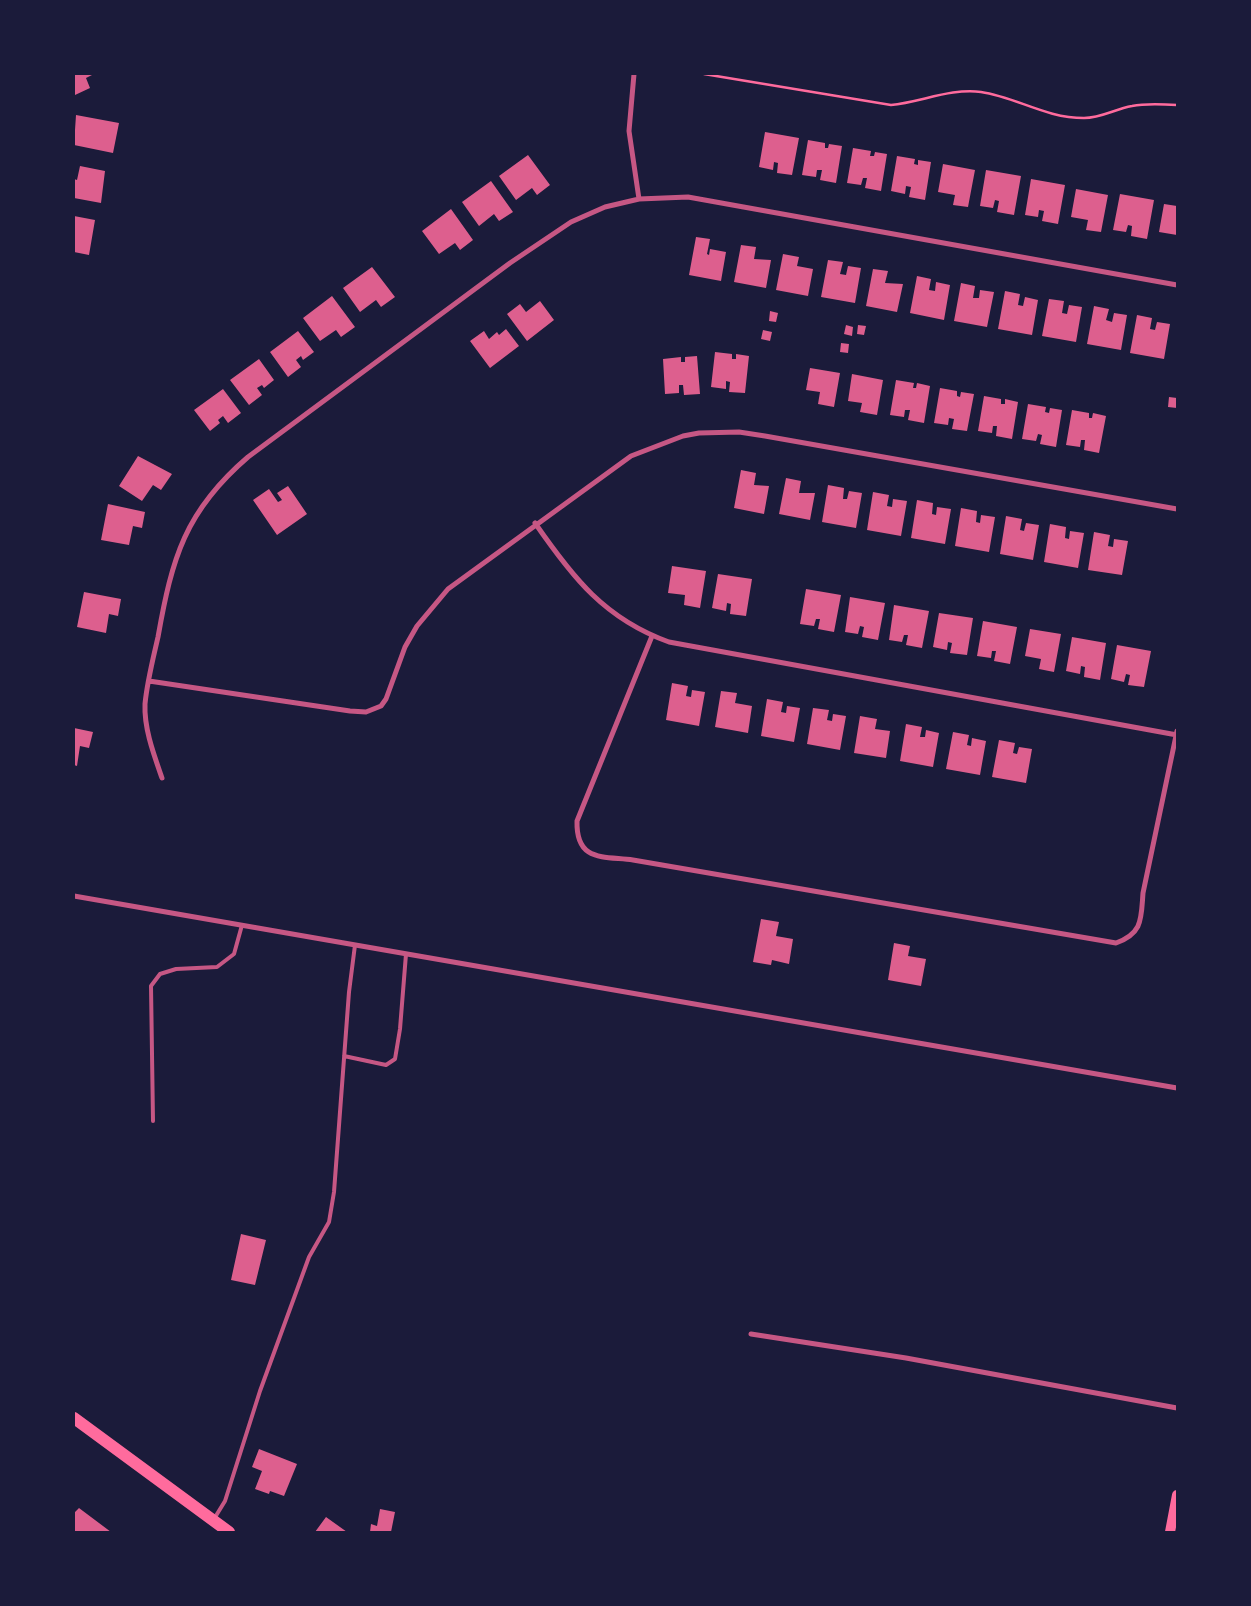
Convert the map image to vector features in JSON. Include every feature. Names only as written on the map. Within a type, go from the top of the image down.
[{"type":"main road","points":[[74,1418],[229,1532]]},
{"type":"main road","points":[[1170,1532],[1177,1495]]},
{"type":"street","points":[[634,74],[629,131],[639,199]]},
{"type":"street","points":[[162,778],[151,746],[145,706],[167,585],[175,556],[198,511],[229,473],[530,249],[585,214],[639,199],[666,196],[712,201],[1177,284]]},
{"type":"street","points":[[150,680],[350,711],[374,710],[386,699],[405,647],[417,626],[435,602],[461,577],[631,456],[683,436],[724,432],[765,436],[1177,509]]},
{"type":"street","points":[[535,523],[564,565],[596,599],[621,620],[652,636],[686,647],[1177,733],[1143,893],[1141,921],[1128,938],[1116,943],[1103,942],[633,860],[600,858],[586,850],[576,833],[577,821],[652,636]]},
{"type":"street","points":[[74,896],[1177,1088]]},
{"type":"street","points":[[752,1334],[906,1358],[1177,1408]]},
{"type":"lane","points":[[153,1121],[151,986],[160,974],[176,969],[217,967],[234,954],[242,925]]},
{"type":"lane","points":[[213,1521],[225,1501],[254,1408],[309,1257],[328,1222],[334,1192],[344,1056],[355,945]]},
{"type":"lane","points":[[344,1056],[386,1065],[395,1059],[400,1030],[406,954]]},
{"type":"path","points":[[704,74],[892,105],[909,103],[931,96],[979,92],[1035,110],[1084,118],[1096,118],[1131,106],[1177,104]]},
{"type":"building","points":[[74,74],[94,74],[86,78],[90,88],[75,95]]},
{"type":"building","points":[[76,115],[119,123],[113,153],[74,145]]},
{"type":"building","points":[[765,132],[799,138],[792,175],[777,173],[778,163],[774,162],[773,170],[759,167]]},
{"type":"building","points":[[808,140],[825,143],[825,148],[828,148],[829,144],[842,146],[836,183],[820,180],[822,170],[817,170],[816,177],[802,175]]},
{"type":"building","points":[[853,148],[871,151],[870,156],[874,156],[875,152],[887,154],[881,191],[865,188],[867,178],[863,178],[861,185],[847,183]]},
{"type":"building","points":[[528,155],[550,185],[537,195],[532,188],[516,200],[499,176]]},
{"type":"building","points":[[897,156],[915,159],[914,164],[918,165],[918,160],[931,162],[925,200],[909,197],[911,187],[906,186],[905,194],[891,191]]},
{"type":"building","points":[[943,164],[975,170],[968,207],[953,205],[955,195],[938,192]]},
{"type":"building","points":[[80,166],[105,171],[101,203],[74,198],[74,179],[77,180]]},
{"type":"building","points":[[986,170],[1021,176],[1014,215],[997,212],[999,201],[995,200],[993,208],[980,206]]},
{"type":"building","points":[[1031,179],[1065,185],[1058,224],[1042,221],[1044,211],[1039,210],[1038,217],[1025,215]]},
{"type":"building","points":[[491,181],[513,212],[499,221],[494,214],[479,226],[462,202]]},
{"type":"building","points":[[1076,189],[1108,195],[1101,232],[1086,230],[1088,220],[1071,217]]},
{"type":"building","points":[[1120,194],[1154,200],[1147,239],[1131,236],[1132,226],[1128,225],[1126,232],[1113,230]]},
{"type":"building","points":[[1164,204],[1177,206],[1177,235],[1159,232]]},
{"type":"building","points":[[451,209],[473,240],[460,250],[455,243],[439,254],[422,231]]},
{"type":"building","points":[[74,216],[95,220],[89,255],[74,252]]},
{"type":"building","points":[[696,237],[710,239],[707,254],[709,255],[710,249],[726,252],[721,281],[689,275]]},
{"type":"building","points":[[741,245],[756,247],[754,259],[771,260],[766,288],[734,282]]},
{"type":"building","points":[[783,254],[799,257],[797,266],[813,269],[808,296],[776,290]]},
{"type":"building","points":[[828,260],[843,262],[840,274],[846,275],[848,266],[861,268],[855,303],[821,297]]},
{"type":"building","points":[[372,267],[395,297],[381,307],[376,300],[360,312],[343,288]]},
{"type":"building","points":[[873,269],[888,271],[885,283],[903,284],[897,312],[866,306]]},
{"type":"building","points":[[917,276],[931,279],[929,290],[935,291],[936,282],[950,285],[944,320],[910,313]]},
{"type":"building","points":[[961,283],[975,286],[973,298],[979,298],[980,290],[994,292],[987,327],[954,321]]},
{"type":"building","points":[[1005,291],[1020,294],[1018,305],[1023,306],[1025,297],[1038,300],[1032,335],[998,329]]},
{"type":"building","points":[[332,296],[355,327],[341,337],[336,330],[320,341],[303,318]]},
{"type":"building","points":[[1049,299],[1064,301],[1062,313],[1067,314],[1069,305],[1082,307],[1076,342],[1042,336]]},
{"type":"building","points":[[540,301],[554,320],[527,341],[507,314],[520,304],[526,312]]},
{"type":"building","points":[[1094,306],[1109,309],[1106,320],[1112,322],[1114,313],[1127,315],[1121,350],[1087,344]]},
{"type":"building","points":[[770,311],[778,313],[776,322],[769,321]]},
{"type":"building","points":[[1137,315],[1152,318],[1150,329],[1155,330],[1157,322],[1170,324],[1164,359],[1130,353]]},
{"type":"building","points":[[846,325],[853,327],[852,336],[844,334]]},
{"type":"building","points":[[858,325],[866,326],[864,335],[857,334]]},
{"type":"building","points":[[506,329],[519,346],[490,368],[470,341],[484,331],[489,339],[497,332],[499,335]]},
{"type":"building","points":[[763,330],[772,332],[770,341],[761,339]]},
{"type":"building","points":[[298,331],[314,352],[303,360],[301,356],[296,360],[301,367],[288,377],[270,352]]},
{"type":"building","points":[[841,343],[849,344],[848,353],[840,352]]},
{"type":"building","points":[[715,352],[732,354],[732,359],[736,359],[736,354],[749,356],[745,393],[729,392],[730,382],[726,381],[726,389],[711,387]]},
{"type":"building","points":[[697,356],[700,394],[684,395],[683,385],[679,385],[679,393],[665,394],[663,359],[681,357],[681,362],[685,362],[685,357]]},
{"type":"building","points":[[259,359],[274,380],[264,388],[262,385],[257,388],[262,395],[249,405],[230,380]]},
{"type":"building","points":[[810,368],[840,373],[834,407],[818,404],[820,392],[806,390]]},
{"type":"building","points":[[852,374],[883,380],[877,415],[860,412],[862,403],[848,401]]},
{"type":"building","points":[[896,380],[914,383],[913,388],[916,388],[917,383],[930,386],[924,423],[908,420],[910,410],[905,410],[904,417],[890,415]]},
{"type":"building","points":[[940,388],[957,391],[957,396],[960,397],[961,392],[974,394],[967,431],[952,429],[954,419],[949,418],[948,425],[934,423]]},
{"type":"building","points":[[223,389],[241,413],[228,423],[223,416],[218,420],[220,423],[210,431],[194,410]]},
{"type":"building","points":[[984,396],[1001,399],[1001,404],[1005,404],[1005,399],[1018,402],[1012,439],[996,436],[997,426],[993,426],[992,433],[978,431]]},
{"type":"building","points":[[1169,397],[1177,398],[1177,408],[1168,407]]},
{"type":"building","points":[[1028,404],[1046,407],[1045,412],[1049,413],[1050,408],[1062,410],[1056,447],[1040,444],[1042,435],[1038,434],[1036,441],[1022,439]]},
{"type":"building","points":[[1072,410],[1089,413],[1089,418],[1092,418],[1093,413],[1106,416],[1099,453],[1084,450],[1085,440],[1081,440],[1080,447],[1066,445]]},
{"type":"building","points":[[138,456],[172,474],[161,490],[153,485],[142,501],[119,486]]},
{"type":"building","points":[[741,470],[756,473],[754,485],[769,486],[764,514],[734,508]]},
{"type":"building","points":[[786,478],[801,481],[799,493],[815,493],[810,520],[779,514]]},
{"type":"building","points":[[828,485],[844,488],[843,499],[847,499],[849,491],[862,493],[856,528],[822,522]]},
{"type":"building","points":[[288,486],[307,514],[277,535],[253,500],[269,489],[278,502],[282,500],[277,493]]},
{"type":"building","points":[[873,492],[889,495],[887,506],[892,507],[893,499],[907,501],[901,536],[867,530]]},
{"type":"building","points":[[917,500],[933,503],[932,514],[936,515],[937,507],[951,509],[945,544],[911,538]]},
{"type":"building","points":[[108,504],[145,512],[142,528],[133,526],[129,545],[101,540]]},
{"type":"building","points":[[961,508],[977,511],[976,522],[980,523],[981,515],[995,517],[989,552],[955,546]]},
{"type":"building","points":[[1006,516],[1022,519],[1020,530],[1024,531],[1026,523],[1039,525],[1033,560],[1000,554]]},
{"type":"building","points":[[1050,524],[1066,527],[1065,538],[1069,539],[1070,531],[1084,533],[1078,568],[1044,562]]},
{"type":"building","points":[[1094,532],[1110,535],[1108,546],[1113,547],[1114,539],[1128,541],[1122,575],[1088,570]]},
{"type":"building","points":[[672,566],[706,571],[700,608],[684,605],[685,595],[668,593]]},
{"type":"building","points":[[718,574],[752,579],[746,616],[730,614],[731,604],[727,603],[726,611],[712,608]]},
{"type":"building","points":[[806,589],[841,595],[834,632],[818,629],[820,619],[816,619],[814,626],[800,624]]},
{"type":"building","points":[[84,592],[121,599],[118,616],[109,614],[106,633],[77,627]]},
{"type":"building","points":[[850,597],[885,603],[878,640],[862,637],[864,627],[860,626],[858,634],[845,632]]},
{"type":"building","points":[[894,605],[929,611],[922,648],[906,645],[908,635],[904,635],[902,642],[889,640]]},
{"type":"building","points":[[939,613],[973,618],[967,655],[950,653],[952,643],[948,642],[947,650],[933,647]]},
{"type":"building","points":[[983,621],[1017,627],[1010,664],[994,661],[996,651],[992,651],[991,658],[977,656]]},
{"type":"building","points":[[1030,629],[1061,634],[1054,672],[1039,669],[1041,659],[1025,656]]},
{"type":"building","points":[[1072,637],[1106,643],[1100,680],[1084,677],[1085,667],[1081,666],[1080,674],[1066,671]]},
{"type":"building","points":[[1117,645],[1151,651],[1144,687],[1128,685],[1130,675],[1126,674],[1124,682],[1111,679]]},
{"type":"building","points":[[672,683],[688,686],[686,696],[691,697],[692,690],[705,692],[699,726],[666,720]]},
{"type":"building","points":[[721,691],[737,693],[735,703],[752,706],[748,733],[715,727]]},
{"type":"building","points":[[767,699],[783,702],[781,712],[786,713],[787,706],[800,708],[794,742],[761,736]]},
{"type":"building","points":[[813,708],[829,710],[827,720],[832,721],[833,714],[846,716],[840,750],[807,744]]},
{"type":"building","points":[[860,716],[877,719],[875,729],[890,731],[886,758],[854,753]]},
{"type":"building","points":[[906,724],[922,727],[920,737],[925,737],[926,730],[939,733],[933,767],[900,761]]},
{"type":"building","points":[[74,728],[93,732],[89,748],[80,746],[77,766],[74,765]]},
{"type":"building","points":[[953,732],[969,735],[967,745],[971,746],[972,738],[986,741],[980,775],[946,769]]},
{"type":"building","points":[[999,740],[1015,743],[1013,753],[1017,754],[1019,747],[1032,749],[1026,783],[992,777]]},
{"type":"building","points":[[761,919],[779,922],[776,936],[793,939],[789,964],[772,960],[771,965],[753,962]]},
{"type":"building","points":[[894,943],[910,946],[908,956],[926,959],[921,986],[888,980]]},
{"type":"building","points":[[241,1234],[266,1240],[255,1285],[231,1280]]},
{"type":"building","points":[[259,1449],[297,1464],[284,1496],[270,1491],[269,1494],[255,1489],[262,1471],[252,1467]]},
{"type":"building","points":[[79,1508],[111,1532],[74,1532],[74,1513]]},
{"type":"building","points":[[380,1509],[395,1512],[391,1532],[370,1532],[371,1524],[377,1526]]},
{"type":"building","points":[[326,1517],[347,1532],[315,1532]]}]
